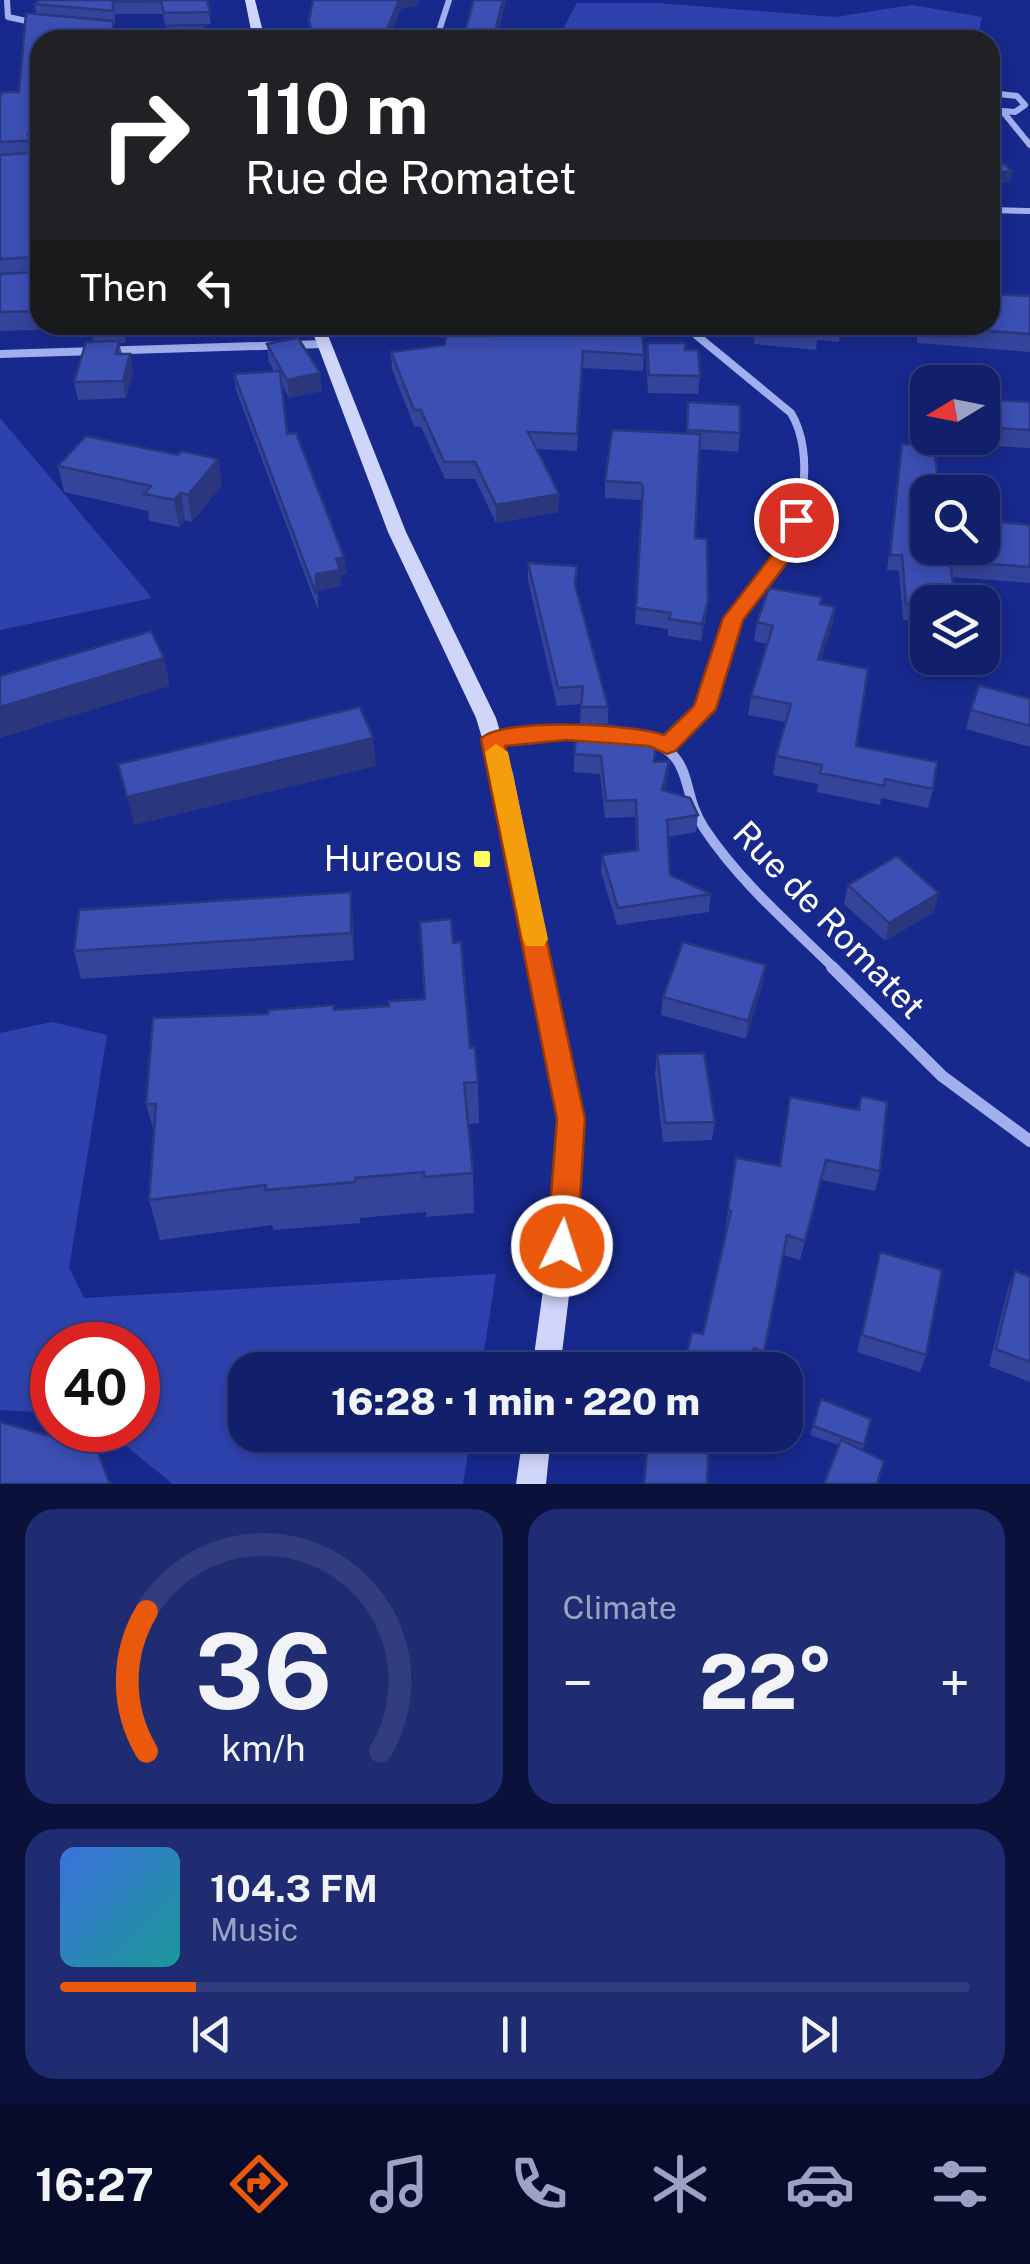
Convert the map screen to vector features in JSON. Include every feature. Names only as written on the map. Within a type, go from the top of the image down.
[{"type":"street","points":[[6,0],[8,18],[54,26]]},
{"type":"street","points":[[250,0],[257,30]]},
{"type":"street","points":[[439,30],[449,0]]},
{"type":"street","points":[[1000,94],[1023,100],[1022,109],[1000,112]]},
{"type":"street","points":[[1004,113],[1030,145]]},
{"type":"street","points":[[1000,210],[1030,211]]},
{"type":"street","points":[[0,354],[304,335]]},
{"type":"street","points":[[320,335],[398,532],[476,696],[492,739],[571,1119],[561,1254],[548,1352]]},
{"type":"street","points":[[636,738],[654,739],[667,746],[704,709],[733,618],[790,546],[808,462],[802,431],[791,413],[696,335]]},
{"type":"street","points":[[492,739],[531,733],[602,735]]},
{"type":"street","name":"Rue de Romatet","points":[[667,746],[679,762],[702,826],[749,884],[942,1076],[1030,1141]]},
{"type":"street","points":[[531,1484],[536,1452]]},
{"type":"shaded area","points":[[577,3],[658,3],[835,17],[912,5],[982,17],[979,30],[562,30]]},
{"type":"shaded area","points":[[0,418],[152,598],[0,630]]},
{"type":"shaded area","points":[[52,1022],[107,1035],[69,1268],[84,1298],[496,1274],[484,1352],[228,1352],[228,1452],[468,1452],[463,1484],[173,1484],[133,1452],[160,1452],[160,1322],[30,1322],[30,1412],[0,1410],[0,1033]]},
{"type":"building","points":[[39,0],[207,0],[210,12],[164,13],[161,1],[113,2],[113,11],[35,4]]},
{"type":"building","points":[[313,0],[399,0],[387,30],[312,30]]},
{"type":"building","points":[[474,0],[503,0],[495,30],[465,30]]},
{"type":"building","points":[[26,13],[113,21],[113,30],[30,30],[30,140],[0,142],[2,92],[19,92]]},
{"type":"building","points":[[167,26],[205,26],[204,30],[168,30]]},
{"type":"building","points":[[30,153],[30,257],[0,259],[0,155]]},
{"type":"building","points":[[1000,161],[1012,171],[1000,173]]},
{"type":"building","points":[[30,272],[30,311],[0,312],[0,274]]},
{"type":"building","points":[[1000,294],[1030,296],[1030,334],[1000,332]]},
{"type":"building","points":[[642,335],[644,355],[583,351],[577,434],[528,432],[559,494],[496,505],[475,462],[444,462],[421,410],[414,410],[391,352],[445,345],[446,336]]},
{"type":"building","points":[[298,338],[320,373],[287,380],[267,344]]},
{"type":"building","points":[[119,341],[116,354],[130,354],[123,381],[74,382],[86,342]]},
{"type":"building","points":[[647,343],[685,343],[685,350],[698,350],[700,376],[649,375]]},
{"type":"building","points":[[280,371],[287,434],[296,433],[344,557],[336,559],[340,570],[316,574],[316,594],[234,374]]},
{"type":"building","points":[[1000,400],[1030,402],[1030,430],[1000,428]]},
{"type":"building","points":[[688,402],[740,405],[740,433],[687,430]]},
{"type":"building","points":[[612,430],[700,434],[695,538],[707,539],[708,601],[702,624],[669,619],[671,613],[636,608],[643,487],[641,483],[605,481]]},
{"type":"building","points":[[86,436],[218,459],[188,495],[181,493],[174,500],[144,494],[151,486],[58,466]]},
{"type":"building","points":[[902,444],[910,444],[910,455],[935,455],[937,475],[910,475],[910,565],[950,565],[953,585],[910,585],[910,604],[906,604],[902,555],[890,555]]},
{"type":"building","points":[[1000,514],[1002,522],[1030,525],[1030,567],[1000,565]]},
{"type":"building","points":[[528,563],[577,566],[575,585],[608,707],[581,707],[583,686],[558,688]]},
{"type":"building","points":[[769,588],[822,597],[820,604],[835,607],[818,659],[868,669],[856,746],[937,762],[933,789],[885,779],[884,786],[820,773],[822,765],[776,756],[791,704],[751,696],[773,626],[757,622]]},
{"type":"building","points":[[151,631],[164,658],[0,707],[0,676]]},
{"type":"building","points":[[979,685],[1030,699],[1030,726],[971,710]]},
{"type":"building","points":[[360,707],[373,738],[127,797],[118,764]]},
{"type":"building","points":[[578,725],[613,725],[614,730],[657,734],[654,762],[669,761],[662,790],[690,798],[698,815],[667,820],[670,875],[711,894],[618,908],[602,855],[638,850],[636,800],[606,801],[601,756],[574,754]]},
{"type":"building","points":[[897,856],[939,893],[889,923],[848,885]]},
{"type":"building","points":[[351,892],[351,933],[74,951],[79,910]]},
{"type":"building","points":[[451,919],[453,943],[461,942],[470,1048],[475,1047],[478,1082],[464,1083],[473,1173],[424,1177],[424,1172],[265,1190],[266,1185],[149,1200],[156,1104],[146,1104],[153,1018],[268,1014],[269,1010],[334,1005],[334,1010],[425,999],[420,922]]},
{"type":"building","points":[[683,942],[766,965],[748,1021],[663,997]]},
{"type":"building","points":[[704,1053],[715,1122],[665,1123],[657,1054]]},
{"type":"building","points":[[861,1096],[887,1102],[880,1171],[826,1160],[805,1241],[787,1235],[764,1352],[754,1348],[753,1352],[687,1352],[692,1332],[703,1334],[731,1211],[728,1210],[736,1158],[780,1166],[790,1097],[859,1110]]},
{"type":"building","points":[[880,1252],[942,1270],[926,1355],[862,1335]]},
{"type":"building","points":[[1015,1271],[1030,1277],[1030,1362],[996,1349]]},
{"type":"building","points":[[821,1399],[871,1419],[864,1445],[813,1426]]},
{"type":"building","points":[[0,1422],[30,1430],[30,1452],[98,1452],[110,1484],[0,1484]]},
{"type":"building","points":[[841,1440],[884,1461],[877,1484],[824,1484]]},
{"type":"building","points":[[647,1452],[708,1452],[707,1484],[644,1484]]},
{"type":"slow traffic","points":[[496,752],[535,939]]},
{"type":"place","name":"Hureous","points":[[482,859]]},
{"type":"route","points":[[562,1246],[571,1119],[492,739],[566,732],[654,739],[667,746],[704,709],[733,618],[790,546],[796,520]]}]
